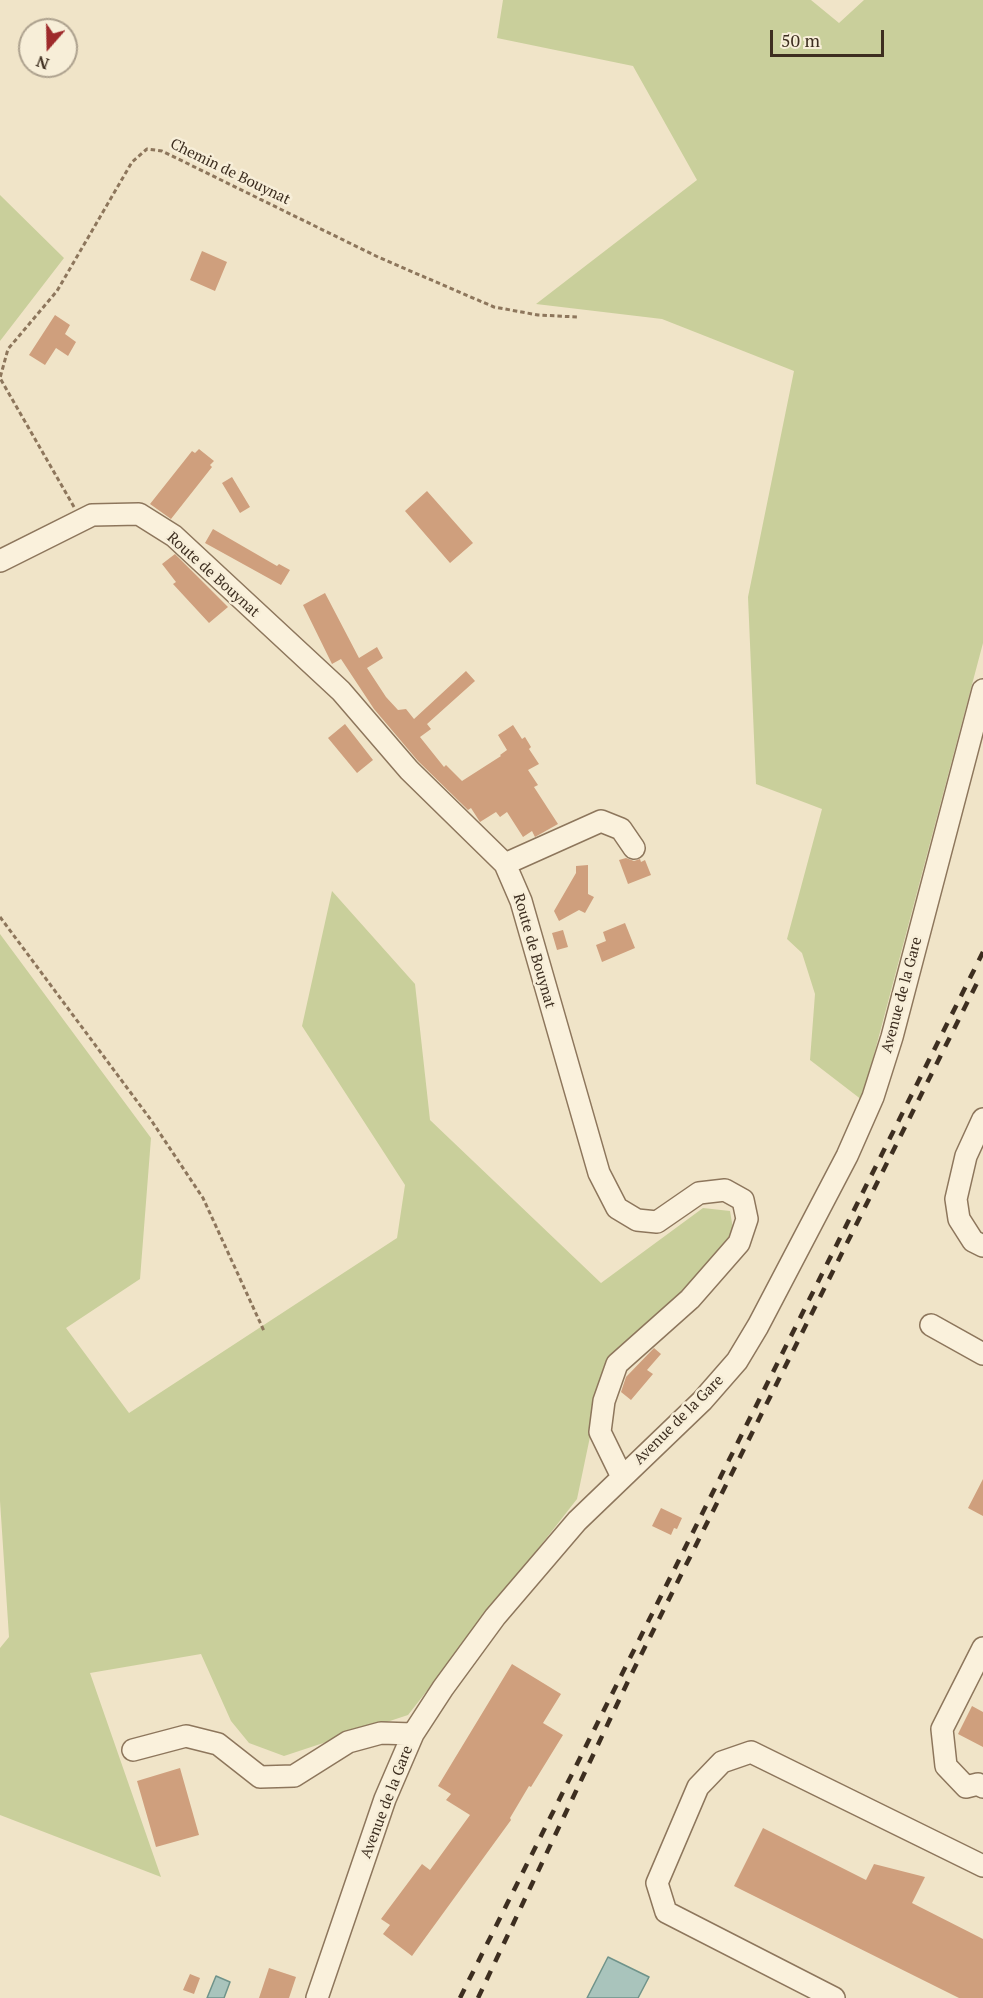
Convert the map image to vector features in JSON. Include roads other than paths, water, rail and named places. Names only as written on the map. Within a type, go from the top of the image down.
[{"type":"street","name":"Route de Bouynat","points":[[0,561],[92,514],[139,514],[174,536],[341,692],[409,770],[505,864],[521,901],[599,1173],[617,1208],[637,1220],[657,1222],[699,1192],[726,1190],[743,1200],[747,1219],[739,1244],[690,1299],[617,1364],[604,1401],[600,1432],[622,1477]]},
{"type":"street","name":"Avenue de la Gare","points":[[318,1998],[385,1799],[413,1734],[443,1688],[495,1617],[577,1521],[702,1401],[736,1361],[758,1326],[847,1156],[873,1097],[892,1037],[983,690]]},
{"type":"street","points":[[505,864],[601,822],[621,829],[634,848]]},
{"type":"street","points":[[983,1119],[966,1156],[956,1199],[959,1219],[974,1241],[983,1246]]},
{"type":"street","points":[[931,1325],[983,1354]]},
{"type":"street","points":[[983,1648],[942,1729],[946,1766],[966,1787],[978,1784],[983,1787]]},
{"type":"street","points":[[133,1750],[186,1736],[218,1744],[260,1777],[294,1776],[348,1742],[381,1733],[413,1734]]},
{"type":"street","points":[[834,1998],[666,1912],[657,1883],[698,1787],[722,1762],[751,1752],[983,1866]]},
{"type":"water","points":[[608,1957],[649,1977],[638,1998],[587,1998]]},
{"type":"water","points":[[216,1976],[230,1982],[224,1998],[207,1998]]},
{"type":"railway","points":[[460,1998],[983,952]]},
{"type":"railway","points":[[478,1998],[630,1677],[980,977]]}]
